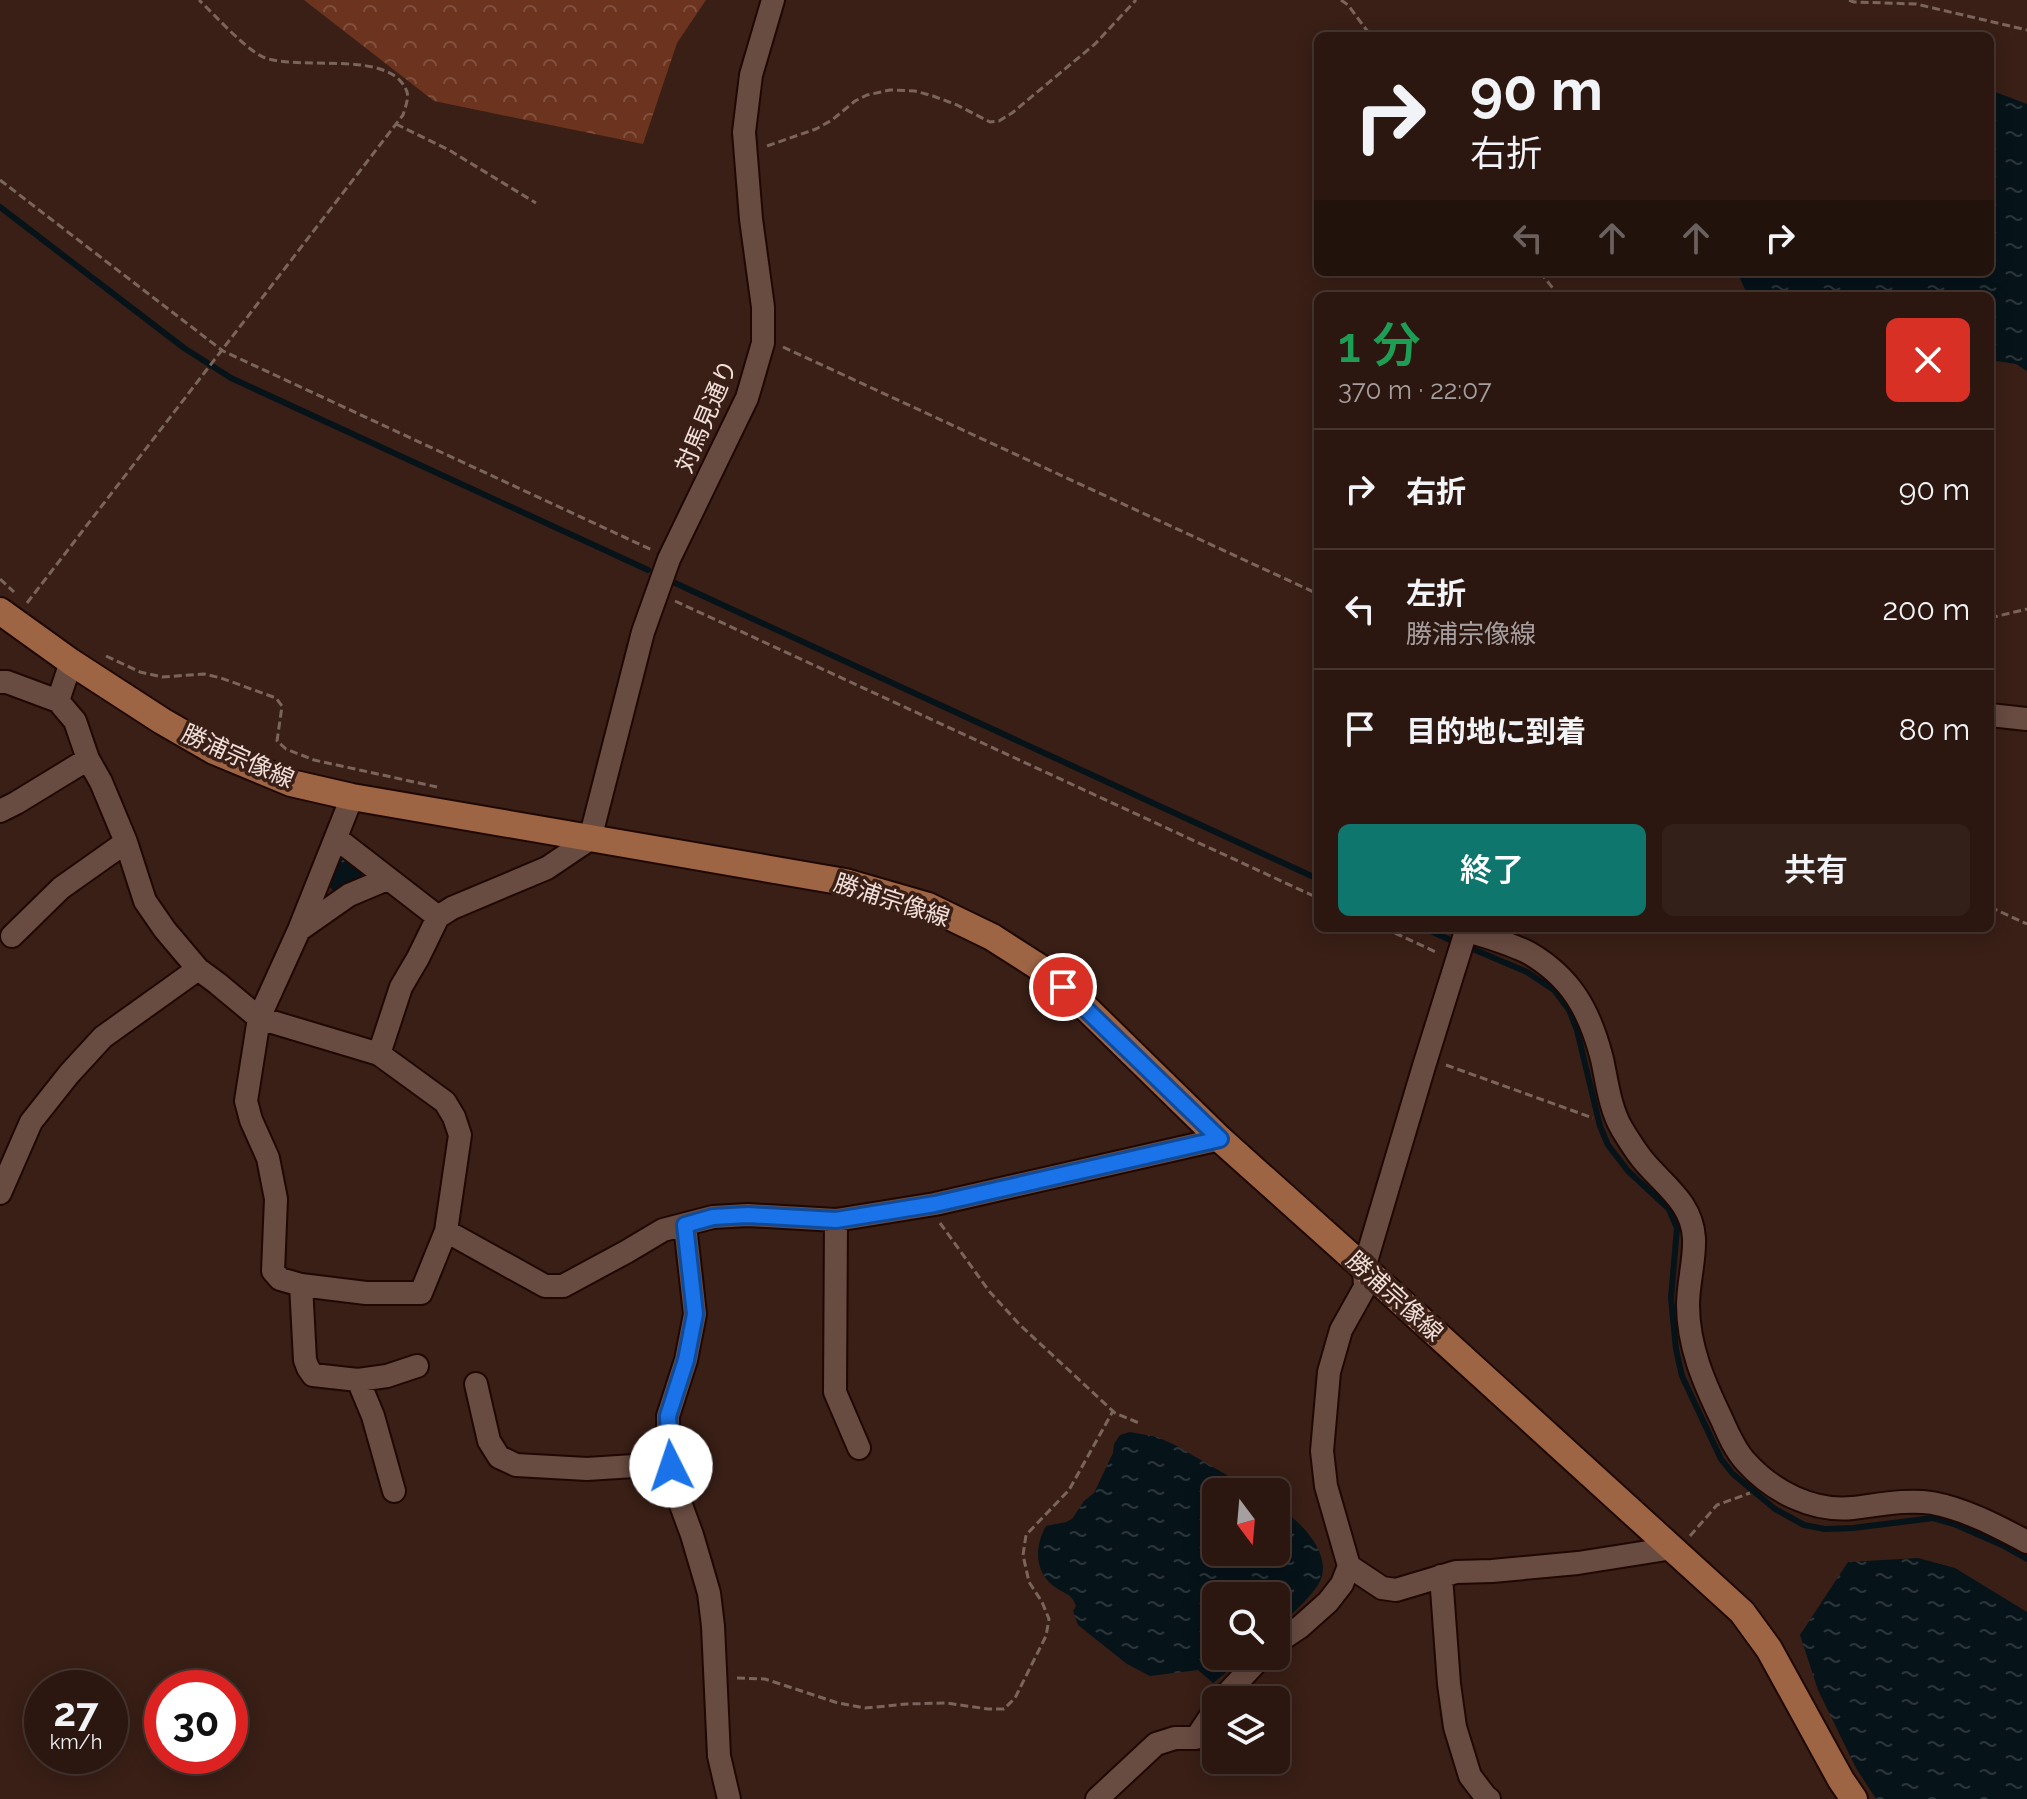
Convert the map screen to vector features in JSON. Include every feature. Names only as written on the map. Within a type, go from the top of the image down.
[{"type":"main road","name":"勝浦宗像線","points":[[0,611],[162,721],[214,751],[291,783],[352,797],[845,882],[928,906],[992,937],[1045,971],[1082,1004],[1220,1139],[1742,1612],[1769,1649],[1854,1799]]},
{"type":"street","name":"対馬見通り","points":[[590,839],[643,632],[669,559],[747,398],[763,343],[763,307],[751,219],[744,132],[751,75],[773,0]]},
{"type":"street","points":[[58,701],[71,662]]},
{"type":"street","points":[[0,682],[58,701],[75,721],[88,759],[126,842],[145,901],[198,969],[259,1018],[379,1054],[445,1102],[460,1135],[446,1231],[421,1293],[366,1293],[301,1285],[280,1279],[273,1271],[276,1199],[268,1158],[246,1101],[259,1018],[299,930],[352,797]]},
{"type":"street","points":[[1994,715],[2027,719]]},
{"type":"street","points":[[0,811],[88,759]]},
{"type":"street","points":[[336,838],[438,917]]},
{"type":"street","points":[[379,1054],[401,987],[438,917],[452,908],[547,868],[590,839]]},
{"type":"street","points":[[12,936],[61,888],[126,842]]},
{"type":"street","points":[[299,930],[349,895],[387,879]]},
{"type":"street","points":[[1290,1634],[1328,1602],[1342,1584],[1349,1566],[1326,1486],[1322,1451],[1329,1372],[1341,1330],[1365,1287],[1364,1268],[1462,942],[1527,952],[1557,972],[1578,997],[1590,1019],[1620,1126],[1642,1159],[1676,1194],[1689,1213],[1694,1238],[1688,1303],[1690,1335],[1705,1383],[1744,1461],[1763,1478],[1806,1503],[1823,1508],[1929,1503],[1952,1508],[2027,1542]]},
{"type":"street","points":[[0,1193],[31,1122],[69,1074],[103,1037],[198,969]]},
{"type":"street","points":[[446,1231],[545,1286],[563,1286],[663,1230],[713,1217],[748,1215],[836,1220],[935,1204],[1220,1139]]},
{"type":"street","points":[[836,1220],[835,1392],[859,1448]]},
{"type":"street","points":[[685,1225],[695,1314],[686,1360],[668,1416],[668,1438],[674,1486],[709,1593],[719,1756],[729,1799]]},
{"type":"street","points":[[301,1285],[305,1360],[313,1375],[358,1380],[387,1376],[417,1366]]},
{"type":"street","points":[[358,1380],[373,1416],[394,1491]]},
{"type":"street","points":[[476,1384],[489,1441],[499,1457],[516,1465],[587,1469],[634,1466],[643,1462],[654,1448],[668,1438]]},
{"type":"street","points":[[1349,1566],[1382,1588],[1396,1590],[1456,1572],[1578,1563],[1673,1548]]},
{"type":"street","points":[[1441,1576],[1455,1727],[1470,1776],[1489,1799]]},
{"type":"street","points":[[1233,1686],[1248,1670]]},
{"type":"street","points":[[1097,1799],[1156,1744],[1175,1738],[1196,1738],[1202,1729]]},
{"type":"path","points":[[27,603],[403,115],[408,101],[401,83],[377,68],[359,64],[302,64],[266,58],[253,51],[199,0]]},
{"type":"path","points":[[746,158],[779,141],[816,129],[867,95],[890,90],[915,91],[933,96],[990,122],[999,121],[1095,44],[1136,0]]},
{"type":"path","points":[[1341,0],[1368,32]]},
{"type":"path","points":[[1849,0],[1916,4],[2027,30]]},
{"type":"path","points":[[396,124],[449,150],[536,203]]},
{"type":"path","points":[[0,180],[223,351],[669,559]]},
{"type":"path","points":[[1543,276],[1556,292]]},
{"type":"path","points":[[763,343],[788,348],[1314,592]]},
{"type":"path","points":[[657,593],[1314,896]]},
{"type":"path","points":[[1994,617],[2027,609]]},
{"type":"path","points":[[102,654],[140,672],[162,677],[204,674],[276,698],[282,706],[277,741],[286,749],[314,760],[440,788]]},
{"type":"path","points":[[1994,909],[2027,924]]},
{"type":"path","points":[[1406,932],[1462,942]]},
{"type":"path","points":[[1426,1059],[1620,1126]]},
{"type":"path","points":[[935,1204],[940,1222],[989,1291],[1020,1325],[1113,1411],[1139,1423]]},
{"type":"path","points":[[715,1682],[726,1678],[765,1679],[838,1703],[865,1708],[946,1703],[1004,1709],[1022,1686],[1046,1636],[1049,1619],[1029,1582],[1023,1555],[1026,1535],[1069,1490],[1113,1411]]},
{"type":"path","points":[[1673,1548],[1687,1540],[1717,1505],[1750,1494],[1763,1478]]},
{"type":"green space","points":[[304,0],[706,0],[677,43],[643,144],[434,101]]},
{"type":"water","points":[[1994,92],[2027,104],[2027,371],[2016,364],[1994,361],[1994,292],[1746,292],[1739,276],[1994,276]]},
{"type":"water","points":[[340,852],[367,872],[337,895],[330,887]]},
{"type":"water","points":[[1130,1432],[1157,1437],[1232,1478],[1202,1478],[1202,1566],[1290,1566],[1290,1516],[1305,1530],[1320,1552],[1322,1576],[1316,1588],[1290,1616],[1290,1582],[1202,1582],[1202,1670],[1229,1670],[1213,1683],[1198,1670],[1150,1676],[1127,1664],[1078,1625],[1073,1599],[1050,1583],[1040,1568],[1039,1543],[1046,1526],[1072,1519],[1084,1501],[1094,1493],[1120,1435]]},
{"type":"water","points":[[1918,1558],[1955,1568],[2027,1612],[2027,1799],[1876,1799],[1856,1768],[1818,1690],[1800,1635],[1848,1562]]},
{"type":"waterway","points":[[0,207],[184,348],[231,378],[648,570]]},
{"type":"waterway","points":[[675,583],[1314,877]]},
{"type":"waterway","points":[[1433,932],[1457,943]]},
{"type":"waterway","points":[[1468,947],[1527,972],[1554,990],[1569,1010],[1577,1030],[1600,1126],[1608,1145],[1628,1171],[1669,1209],[1677,1228],[1671,1298],[1682,1376],[1721,1459],[1733,1474],[1775,1509],[1804,1525],[1825,1529],[1853,1528],[1933,1518],[1954,1524],[2027,1559]]},
{"type":"route","points":[[671,1466],[668,1416],[686,1360],[695,1314],[685,1225],[713,1217],[748,1215],[836,1220],[935,1204],[1220,1139],[1063,987]]}]
